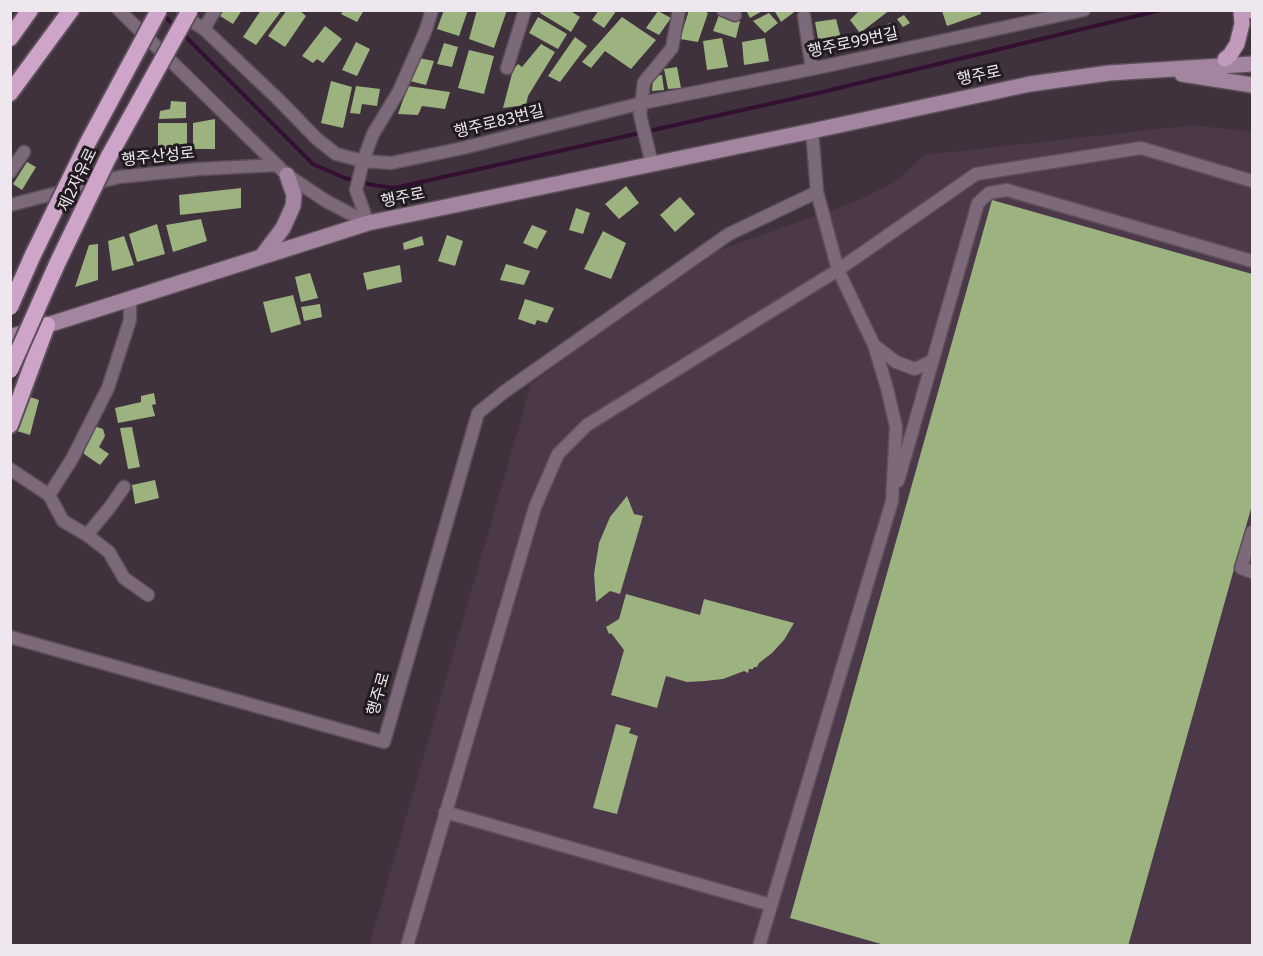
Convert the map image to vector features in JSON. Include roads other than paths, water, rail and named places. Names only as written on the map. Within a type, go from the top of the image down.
[{"type":"highway","points":[[10,93],[71,10]]},
{"type":"highway","name":"제2자유로","points":[[10,307],[86,146],[159,10]]},
{"type":"highway","name":"제2자유로","points":[[10,370],[57,264],[108,158],[190,10]]},
{"type":"highway","points":[[10,38],[27,14]]},
{"type":"highway","points":[[10,425],[47,325]]},
{"type":"main road","points":[[1225,59],[1237,44],[1242,24],[1241,10]]},
{"type":"main road","name":"행주로","points":[[1156,70],[1252,55]]},
{"type":"main road","name":"행주로","points":[[10,337],[368,223],[650,157],[812,131],[1030,84],[1109,73],[1252,64]]},
{"type":"main road","points":[[1156,70],[1252,85]]},
{"type":"main road","points":[[261,256],[283,228],[293,206],[294,195],[282,170]]},
{"type":"street","points":[[119,10],[282,170],[326,201],[368,223]]},
{"type":"street","name":"행주로83번길","points":[[182,10],[278,99],[317,139],[336,154],[363,161],[391,164],[641,109]]},
{"type":"street","points":[[204,29],[214,10]]},
{"type":"street","points":[[368,223],[356,190],[363,161],[373,134],[399,91],[425,32],[432,10]]},
{"type":"street","points":[[507,68],[525,10]]},
{"type":"street","points":[[650,157],[641,109],[644,82],[672,48],[679,10]]},
{"type":"street","name":"행주로99번길","points":[[641,109],[1084,10]]},
{"type":"street","points":[[804,16],[812,69]]},
{"type":"street","points":[[812,131],[817,192],[838,270],[874,345],[888,388],[896,427],[892,501]]},
{"type":"street","points":[[407,945],[535,507],[558,454],[587,425],[838,270],[976,174],[1141,148],[1252,181]]},
{"type":"street","points":[[10,172],[24,152]]},
{"type":"street","name":"행주산성로","points":[[10,205],[119,177],[199,169],[282,170]]},
{"type":"street","points":[[759,945],[892,501],[978,203],[988,193],[1007,190],[1252,261]]},
{"type":"street","name":"행주로","points":[[10,637],[384,742],[478,413],[504,392],[729,234],[817,192]]},
{"type":"street","points":[[49,495],[72,459],[108,388],[130,320],[130,299]]},
{"type":"street","points":[[874,345],[896,362],[915,369],[932,361]]},
{"type":"street","points":[[10,469],[49,495],[63,521],[87,535],[109,552],[124,578],[148,595]]},
{"type":"street","points":[[87,535],[124,488]]},
{"type":"street","points":[[1252,532],[1241,568],[1252,572]]},
{"type":"street","points":[[445,812],[771,905]]},
{"type":"waterway","points":[[183,34],[313,164],[345,178],[394,188],[814,94],[1161,10]]},
{"type":"waterway","points":[[162,13],[175,27]]}]
